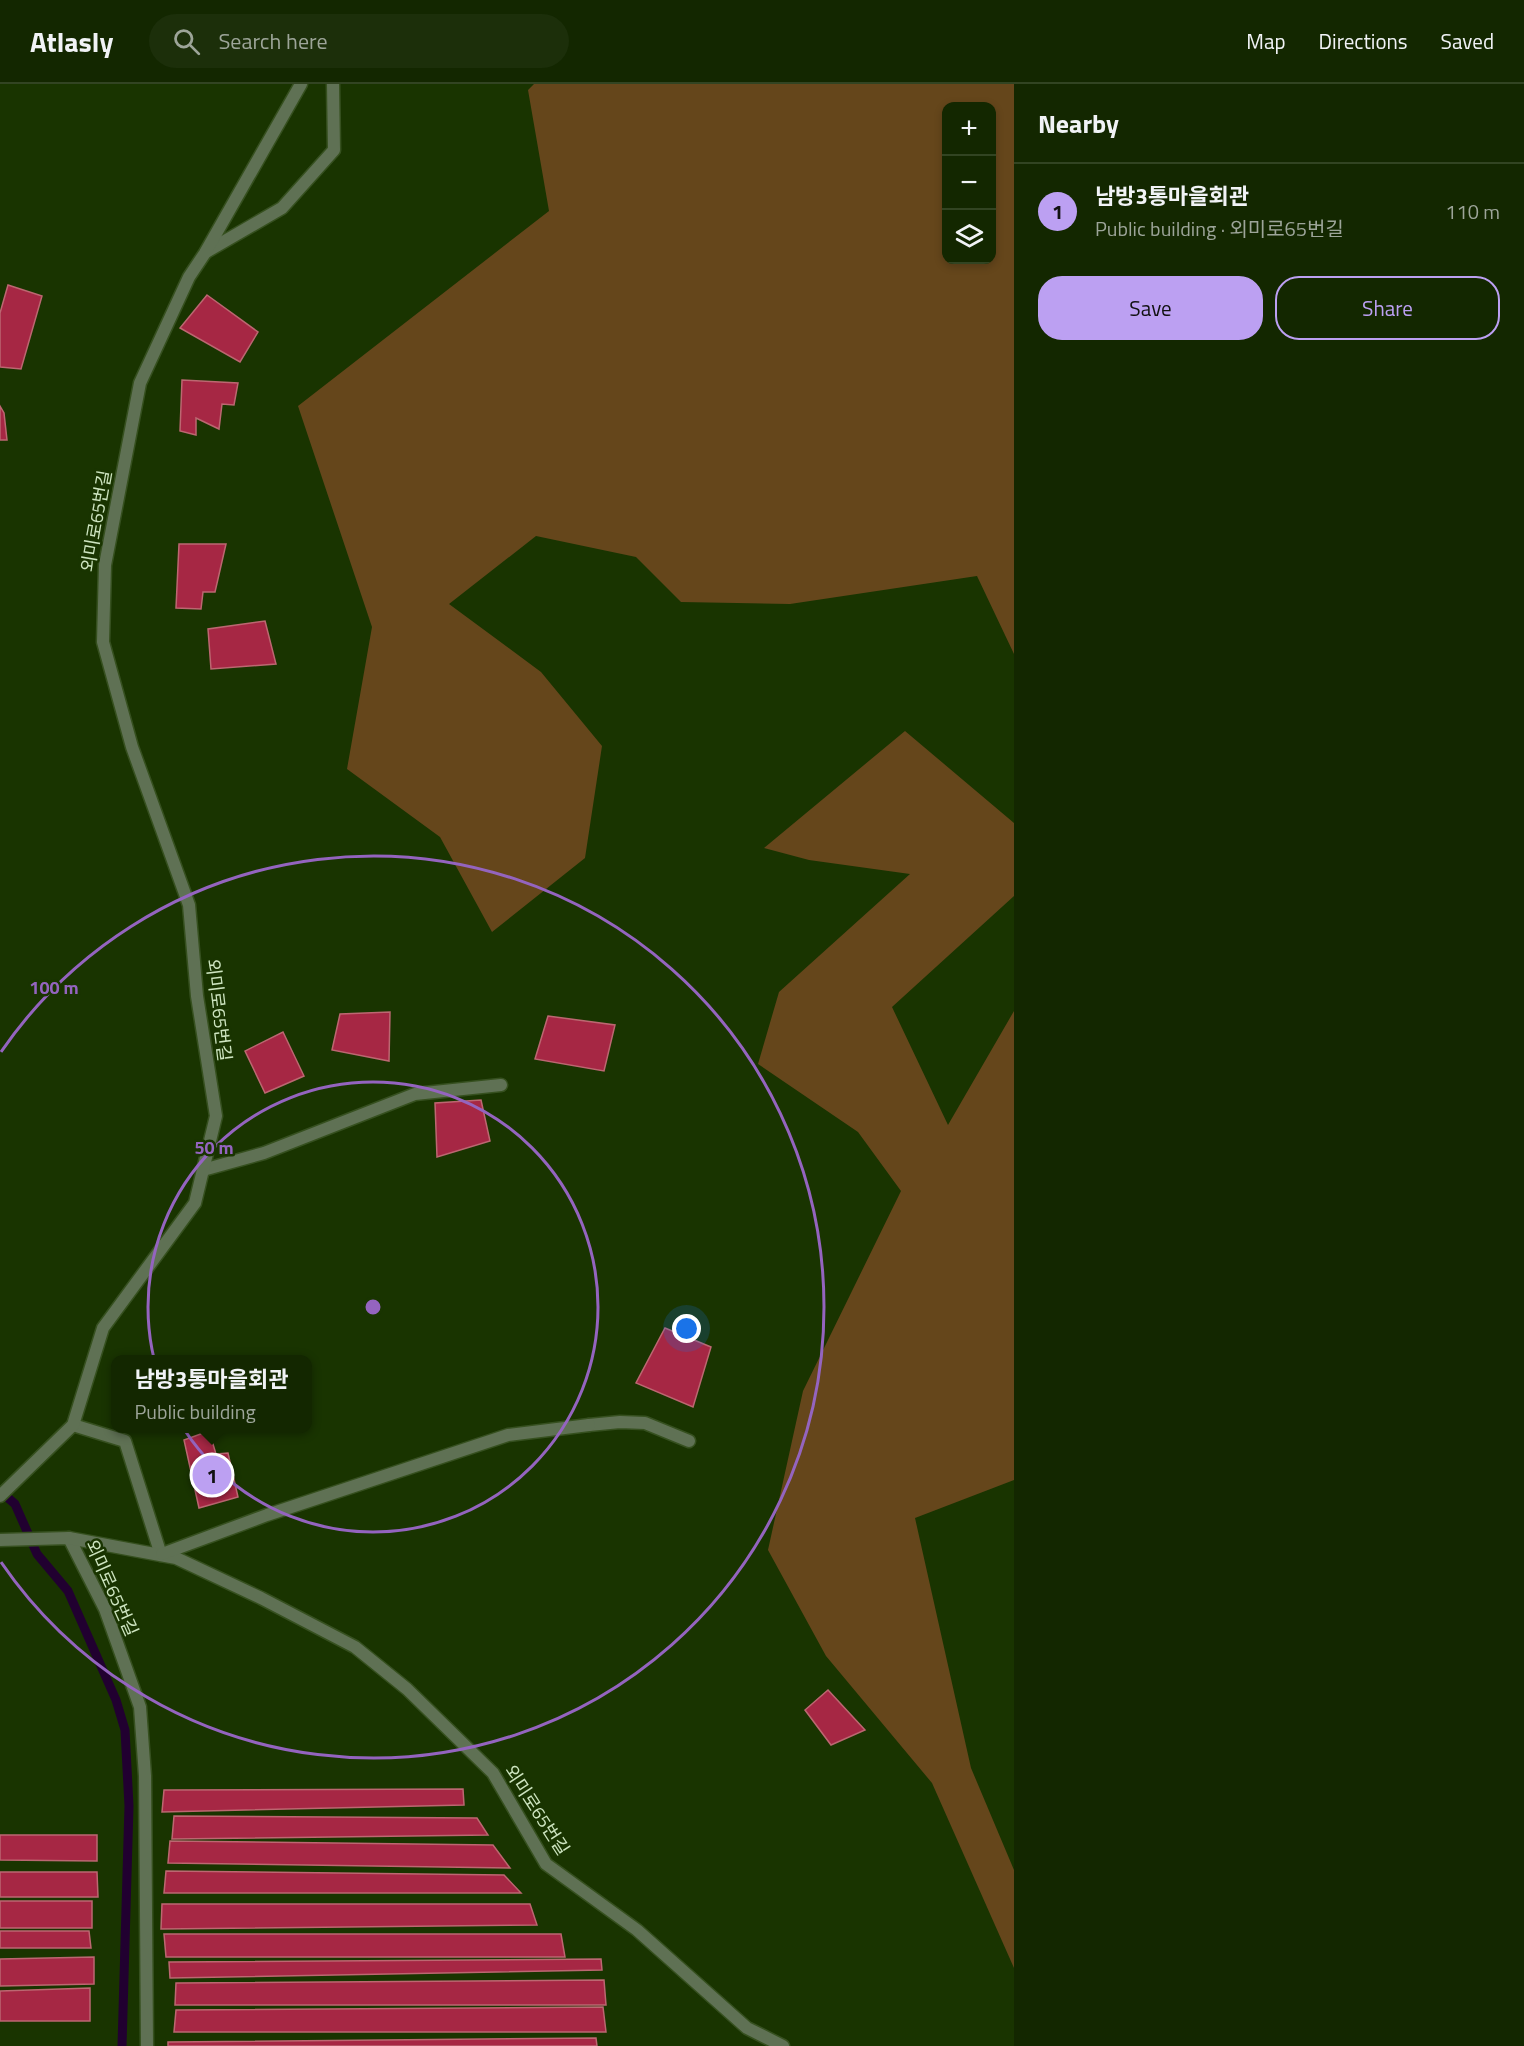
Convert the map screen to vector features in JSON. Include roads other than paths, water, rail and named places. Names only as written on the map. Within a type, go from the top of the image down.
[{"type":"street","name":"외미로65번길","points":[[0,1496],[73,1425],[103,1328],[195,1203],[216,1116],[197,996],[189,905],[132,747],[103,642],[105,565],[140,383],[189,277],[301,84]]},
{"type":"street","points":[[205,253],[282,208],[334,150],[333,84]]},
{"type":"street","points":[[203,1170],[264,1153],[415,1094],[501,1085]]},
{"type":"street","points":[[73,1425],[125,1441],[161,1555],[267,1515],[508,1435],[620,1422],[645,1423],[689,1441]]},
{"type":"street","name":"외미로65번길","points":[[69,1538],[105,1609],[140,1707],[145,1776],[147,2046]]},
{"type":"street","name":"외미로65번길","points":[[0,1540],[69,1538],[176,1558],[251,1593],[356,1647],[408,1689],[493,1773],[546,1864],[637,1930],[747,2028],[783,2046]]},
{"type":"waterway","points":[[0,1491],[15,1504],[37,1554],[68,1591],[116,1700],[125,1730],[129,1806],[122,2046]]},
{"type":"place","name":"남방3통마을회관","points":[[212,1475]]}]
